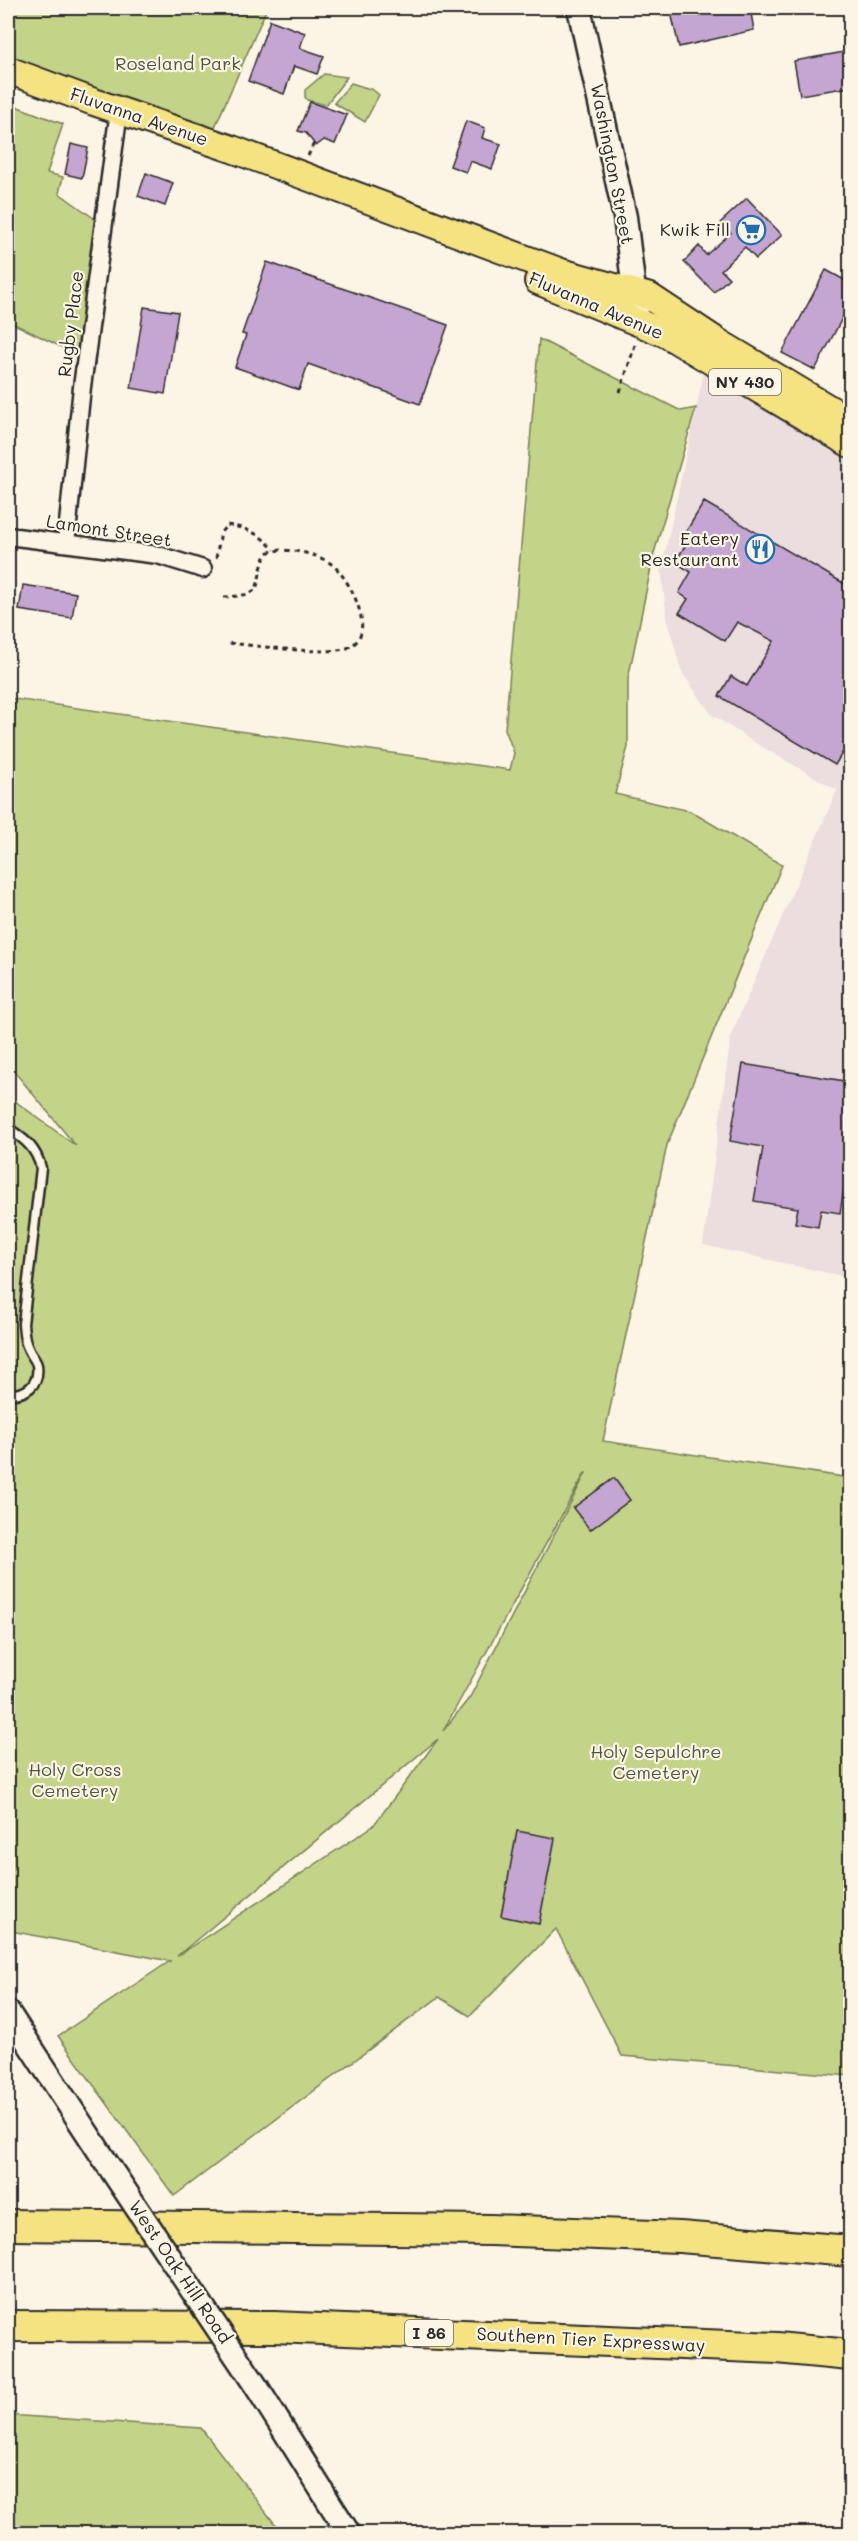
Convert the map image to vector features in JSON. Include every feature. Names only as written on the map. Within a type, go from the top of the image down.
[{"type":"highway","points":[[8,2224],[491,2230],[680,2237],[850,2251]]},
{"type":"highway","name":"Southern Tier Expressway","points":[[8,2326],[274,2327],[706,2345],[850,2355]]},
{"type":"main road","name":"Washington Street","points":[[579,8],[625,217],[638,323]]},
{"type":"main road","name":"Fluvanna Avenue","points":[[8,70],[240,152],[576,277],[650,297],[718,342],[850,421]]},
{"type":"main road","name":"Fluvanna Avenue","points":[[338,189],[341,203],[363,213],[551,286],[666,334],[850,444]]},
{"type":"main road","name":"West Oak Hill Road","points":[[8,2012],[258,2389],[349,2534]]},
{"type":"street","name":"Rugby Place","points":[[66,543],[82,387],[119,110]]},
{"type":"street","name":"Lamont Street","points":[[8,536],[158,555],[209,566]]},
{"type":"lane","points":[[8,1128],[30,1143],[38,1156],[41,1168],[23,1324],[27,1346],[37,1364],[37,1370],[31,1389],[25,1393],[8,1394]]},
{"type":"path","points":[[305,160],[314,143]]},
{"type":"path","points":[[620,392],[637,340],[638,323]]},
{"type":"path","points":[[209,566],[221,532],[227,525],[238,526],[263,537],[274,550]]},
{"type":"path","points":[[224,597],[247,596],[253,593],[258,584],[263,561],[267,554],[274,550],[311,554],[336,568],[358,603],[362,622],[352,645],[337,649],[288,649],[227,643]]},
{"type":"shaded area","points":[[704,372],[850,458],[850,1278],[703,1245],[731,1035],[837,790],[712,715],[681,671],[667,618],[661,571]]},
{"type":"green space","name":"Roseland Park","points":[[8,8],[267,8],[211,136],[8,61]]},
{"type":"green space","points":[[324,74],[347,77],[326,105],[307,100],[305,90]]},
{"type":"green space","points":[[351,83],[373,90],[379,95],[365,122],[334,103]]},
{"type":"green space","points":[[13,105],[63,124],[47,173],[63,177],[59,193],[95,219],[78,355],[8,321],[8,116]]},
{"type":"green space","points":[[539,339],[681,411],[696,408],[654,553],[628,679],[628,747],[615,794],[690,811],[782,865],[667,1145],[603,1441],[850,1478],[850,2076],[622,2056],[556,1929],[470,2016],[439,1997],[174,2196],[58,2036],[170,1961],[11,1931],[8,1928],[8,1096],[76,1146],[8,1064],[8,698],[510,770],[514,753],[505,729]],"holes":[[[585,1473],[470,1697],[443,1731]],[[438,1739],[373,1826],[177,1956]]]},
{"type":"green space","points":[[8,2415],[201,2428],[282,2533],[8,2533]]},
{"type":"building","points":[[670,8],[750,8],[754,30],[679,47]]},
{"type":"building","points":[[270,20],[305,33],[300,48],[324,56],[317,74],[294,66],[284,94],[248,81]]},
{"type":"building","points":[[850,51],[850,87],[800,95],[794,61]]},
{"type":"building","points":[[310,102],[347,115],[335,144],[324,140],[316,146],[306,133],[298,131]]},
{"type":"building","points":[[466,121],[485,128],[482,138],[501,144],[492,169],[470,161],[466,172],[450,166]]},
{"type":"building","points":[[71,144],[88,148],[82,178],[65,174]]},
{"type":"building","points":[[146,173],[173,183],[165,206],[138,196]]},
{"type":"building","points":[[747,198],[782,235],[756,259],[745,247],[721,270],[729,278],[714,292],[684,262],[699,246],[706,255],[731,233],[721,222]]},
{"type":"building","points":[[267,262],[448,325],[420,404],[308,364],[299,390],[235,367],[246,335],[242,334]]},
{"type":"building","points":[[826,270],[850,283],[850,303],[815,370],[782,353]]},
{"type":"building","points":[[144,307],[178,312],[165,394],[131,388]]},
{"type":"building","points":[[704,502],[850,587],[850,740],[835,765],[719,696],[731,676],[747,686],[774,641],[737,622],[725,641],[679,613],[688,599],[679,593],[691,572],[675,562],[690,538],[684,535]]},
{"type":"building","points":[[23,585],[76,593],[72,618],[19,610]]},
{"type":"building","points":[[743,1064],[850,1082],[850,1164],[848,1163],[840,1213],[821,1210],[818,1227],[795,1223],[798,1208],[754,1201],[763,1147],[730,1141]]},
{"type":"building","points":[[614,1478],[630,1500],[590,1530],[573,1508]]},
{"type":"building","points":[[517,1831],[555,1838],[539,1924],[501,1916]]},
{"type":"place","name":"Kwik Fill","points":[[751,230]]},
{"type":"place","name":"Eatery Restaurant","points":[[760,549]]},
{"type":"park label","name":"Holy Sepulchre Cemetery","points":[[656,1762]]},
{"type":"park label","name":"Holy Cross Cemetery","points":[[75,1780]]}]
